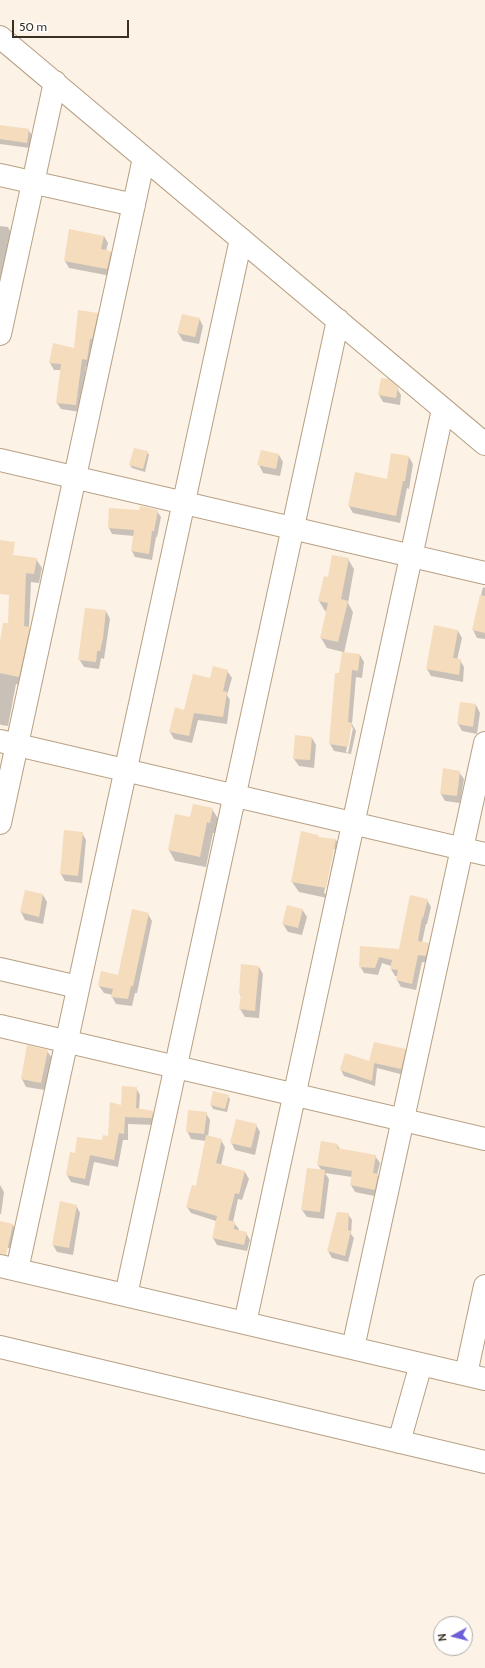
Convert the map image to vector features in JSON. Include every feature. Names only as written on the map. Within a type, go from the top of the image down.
[{"type":"street","points":[[0,37],[485,444]]},
{"type":"street","points":[[0,334],[54,82]]},
{"type":"street","points":[[0,823],[8,743],[75,478],[144,158]]},
{"type":"street","points":[[0,175],[134,205]]},
{"type":"street","points":[[241,239],[67,1042],[8,1268],[475,1376],[485,1286]]},
{"type":"street","points":[[126,1295],[338,320]]},
{"type":"street","points":[[245,1323],[443,409]]},
{"type":"street","points":[[0,460],[485,573]]},
{"type":"street","points":[[8,743],[485,854]]},
{"type":"street","points":[[353,1348],[485,743]]},
{"type":"street","points":[[0,970],[78,987]]},
{"type":"street","points":[[0,1026],[485,1139]]},
{"type":"street","points":[[0,1347],[485,1462]]},
{"type":"street","points":[[399,1442],[421,1364]]},
{"type":"building","points":[[0,125],[29,129],[27,143],[0,139]]},
{"type":"building","points":[[69,229],[104,236],[101,249],[111,251],[107,269],[64,261]]},
{"type":"building","points":[[78,310],[98,313],[92,339],[90,339],[87,360],[82,359],[76,405],[56,403],[61,364],[49,363],[53,343],[74,348]]},
{"type":"building","points":[[182,314],[200,318],[195,337],[177,333]]},
{"type":"building","points":[[381,378],[389,379],[398,387],[396,398],[378,395]]},
{"type":"building","points":[[134,448],[148,451],[143,469],[129,465]]},
{"type":"building","points":[[261,450],[279,454],[276,469],[257,465]]},
{"type":"building","points":[[391,453],[409,456],[405,481],[403,481],[396,516],[348,506],[355,472],[387,479]]},
{"type":"building","points":[[140,506],[158,510],[154,531],[152,531],[149,554],[131,551],[134,530],[108,528],[109,508],[139,510]]},
{"type":"building","points":[[0,540],[15,542],[13,555],[37,558],[34,574],[26,573],[24,626],[30,627],[19,677],[0,673],[0,641],[3,623],[8,623],[9,595],[0,594]]},
{"type":"building","points":[[332,555],[349,558],[341,599],[348,601],[338,642],[320,638],[328,603],[318,601],[324,576],[328,577]]},
{"type":"building","points":[[480,595],[485,596],[485,633],[472,630]]},
{"type":"building","points":[[85,608],[106,610],[103,638],[100,651],[97,651],[96,662],[78,660]]},
{"type":"building","points":[[434,625],[458,630],[453,658],[461,659],[459,675],[426,669]]},
{"type":"building","points":[[342,652],[360,654],[358,671],[352,670],[348,722],[352,723],[348,747],[329,744],[335,673],[339,673]]},
{"type":"building","points":[[213,666],[228,670],[223,691],[227,692],[223,717],[194,713],[189,736],[169,732],[175,707],[184,710],[193,674],[210,678]]},
{"type":"building","points":[[460,702],[476,704],[473,727],[457,724]]},
{"type":"building","points":[[295,735],[312,737],[310,760],[293,759]]},
{"type":"building","points":[[443,768],[460,771],[457,796],[440,794]]},
{"type":"building","points":[[193,804],[213,808],[210,823],[207,822],[200,857],[168,850],[175,814],[190,817]]},
{"type":"building","points":[[64,830],[83,832],[78,876],[60,874]]},
{"type":"building","points":[[301,831],[318,835],[318,837],[336,839],[326,888],[291,882]]},
{"type":"building","points":[[25,890],[43,894],[39,917],[20,912]]},
{"type":"building","points":[[410,895],[428,899],[423,918],[422,917],[418,941],[429,943],[426,956],[418,955],[412,984],[396,980],[398,970],[390,969],[392,960],[379,957],[375,968],[359,967],[360,946],[399,949]]},
{"type":"building","points":[[287,905],[303,909],[298,928],[282,924]]},
{"type":"building","points":[[132,909],[149,913],[133,986],[131,986],[128,999],[111,997],[113,989],[98,986],[101,971],[118,975]]},
{"type":"building","points":[[241,964],[259,966],[255,1011],[239,1009],[241,995],[239,994]]},
{"type":"building","points":[[374,1042],[406,1049],[401,1069],[374,1063],[372,1081],[340,1070],[345,1053],[369,1061]]},
{"type":"building","points":[[27,1045],[48,1050],[41,1083],[21,1079]]},
{"type":"building","points":[[122,1086],[137,1087],[136,1108],[153,1111],[152,1118],[125,1117],[124,1134],[119,1133],[114,1160],[90,1155],[85,1179],[66,1175],[70,1152],[75,1153],[77,1137],[102,1140],[103,1135],[108,1136],[110,1102],[121,1105]]},
{"type":"building","points":[[213,1091],[229,1095],[225,1109],[210,1105]]},
{"type":"building","points":[[188,1110],[207,1112],[204,1134],[186,1132]]},
{"type":"building","points":[[236,1119],[257,1124],[251,1148],[230,1143]]},
{"type":"building","points":[[206,1135],[222,1139],[216,1163],[245,1171],[239,1194],[235,1193],[228,1220],[235,1222],[234,1229],[247,1232],[244,1245],[212,1238],[217,1216],[186,1207],[192,1185],[196,1186]]},
{"type":"building","points":[[321,1141],[338,1144],[337,1148],[376,1155],[373,1173],[378,1174],[375,1190],[350,1185],[352,1171],[317,1165]]},
{"type":"building","points":[[307,1168],[325,1170],[320,1212],[301,1210]]},
{"type":"building","points":[[60,1201],[77,1205],[69,1248],[52,1245]]},
{"type":"building","points":[[337,1212],[349,1213],[348,1230],[351,1231],[345,1256],[327,1251]]},
{"type":"building","points":[[0,1221],[13,1224],[6,1255],[0,1254]]}]
